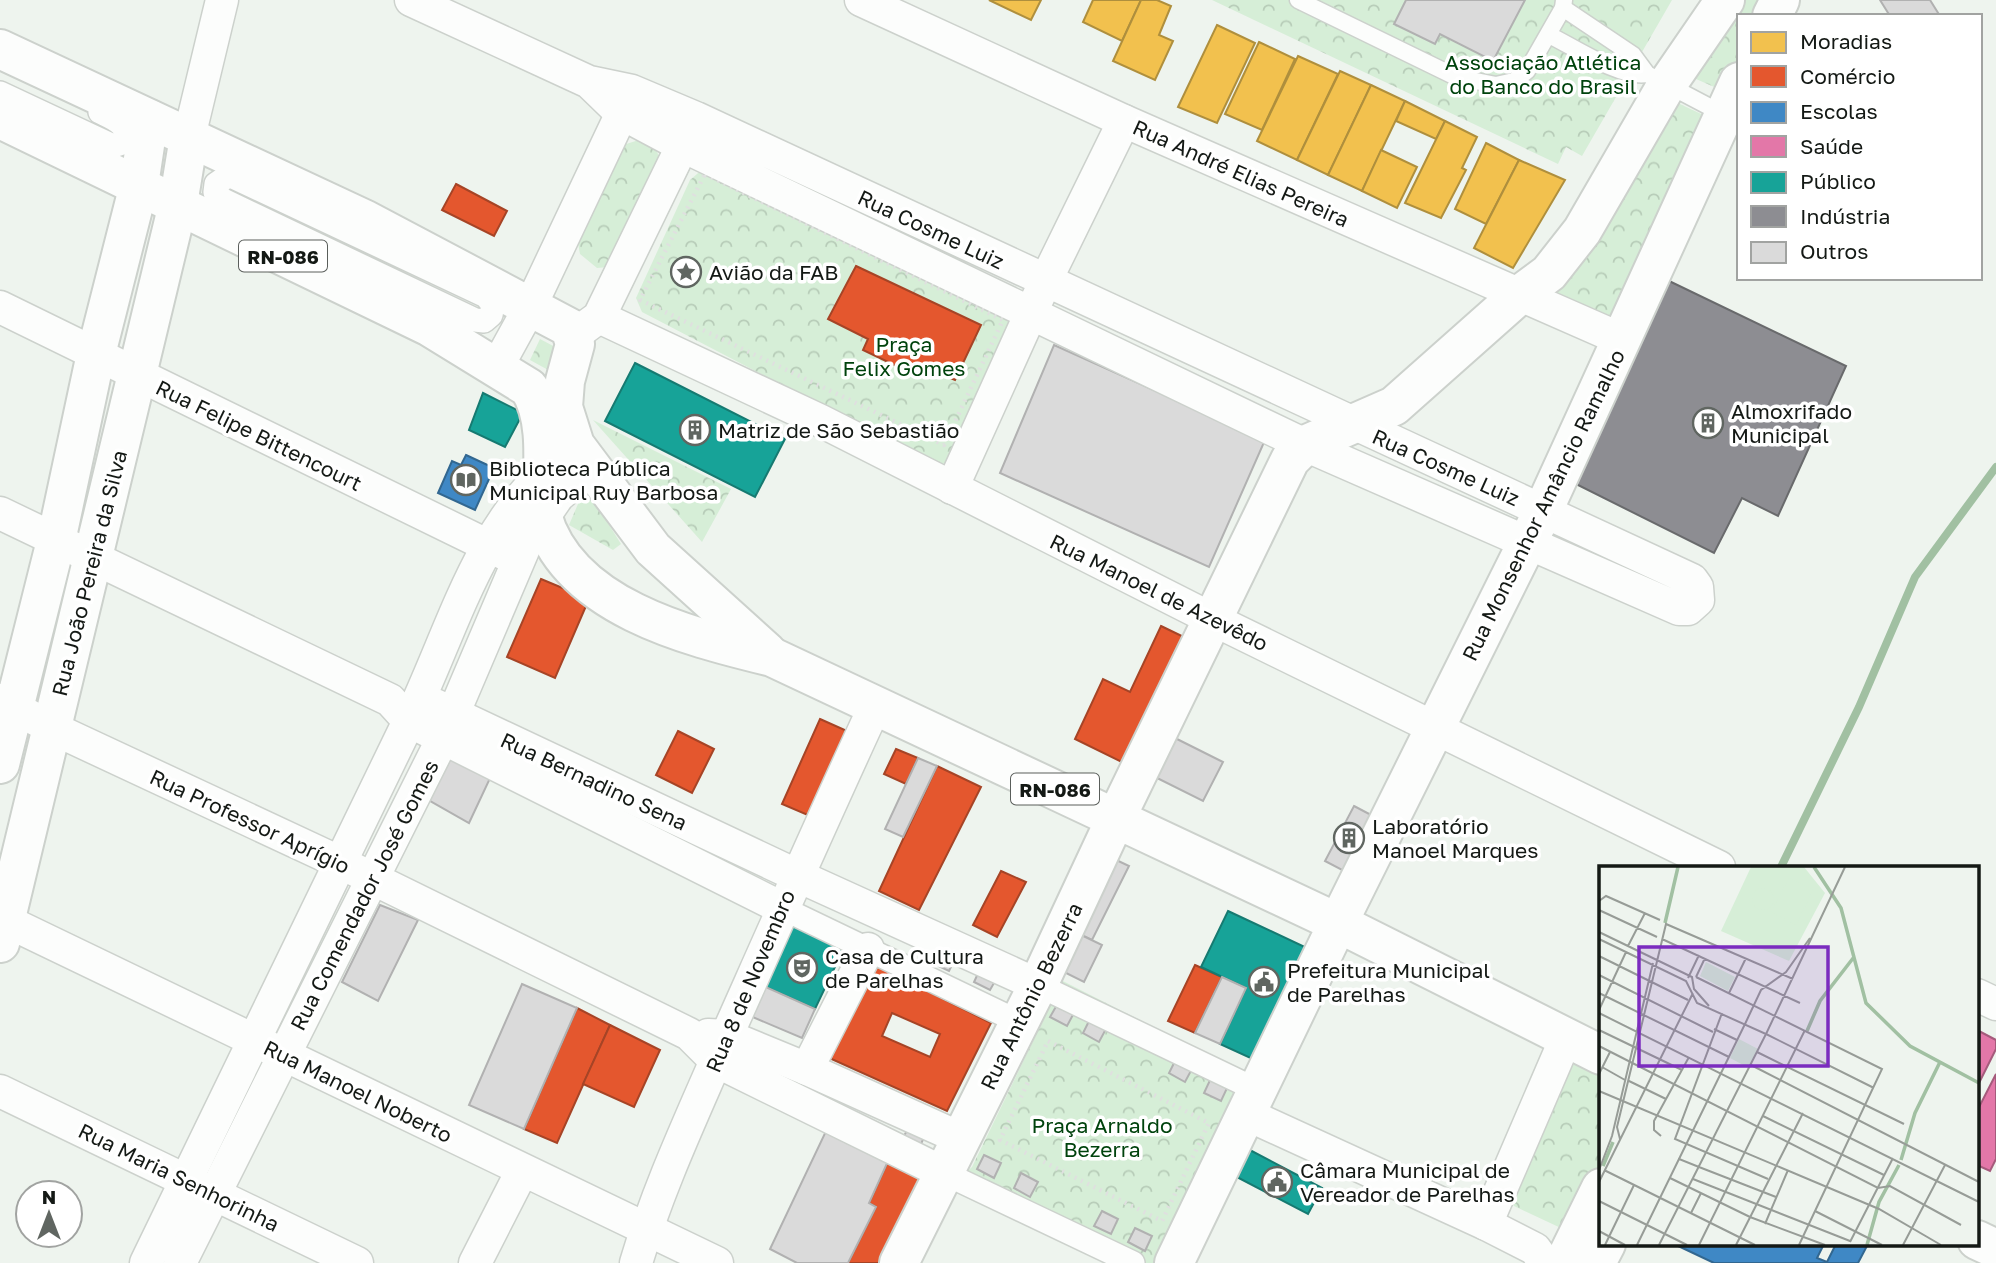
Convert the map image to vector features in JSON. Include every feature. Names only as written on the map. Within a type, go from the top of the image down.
[{"type":"street","points":[[189,136],[222,0]]},
{"type":"street","name":"Rua Cosme Luiz","points":[[411,0],[589,82],[689,132],[1045,282],[1355,425],[1535,527]]},
{"type":"street","name":"Rua André Elias Pereira","points":[[862,0],[1124,121],[1623,340]]},
{"type":"street","points":[[1305,445],[1394,406],[1518,296],[1549,273],[1566,255],[1657,80],[1725,0]]},
{"type":"street","points":[[0,49],[366,220],[557,319],[587,326],[689,132]]},
{"type":"street","points":[[0,63],[118,121],[125,128],[127,138],[113,146],[0,93]]},
{"type":"street","name":"Rua Monsenhor Amâncio Ramalho","points":[[1186,1259],[1252,1102],[1535,527],[1623,340],[1731,98]]},
{"type":"street","points":[[498,367],[531,305],[626,102]]},
{"type":"street","name":"RN-086","points":[[0,119],[429,327],[498,367],[547,385],[583,457],[653,549],[772,657]]},
{"type":"street","name":"Rua João Pereira da Silva","points":[[0,764],[7,703],[56,541],[96,354],[139,185],[149,119]]},
{"type":"street","points":[[952,488],[1045,282],[1124,121]]},
{"type":"street","name":"Rua Cosme Luiz","points":[[689,132],[1031,315],[1305,445],[1535,527]]},
{"type":"street","name":"Rua João Pereira da Silva","points":[[2,927],[178,204],[189,136]]},
{"type":"street","points":[[229,175],[486,296],[493,305],[491,315],[484,321],[475,320],[223,200],[215,192],[215,188],[220,178],[229,175]]},
{"type":"street","name":"Rua Felipe Bittencourt","points":[[0,307],[485,546],[519,560]]},
{"type":"street","name":"RN-086","points":[[587,326],[573,356],[547,385],[538,408],[542,515],[550,537],[569,564],[584,579],[610,598],[656,622],[692,637],[772,657],[1338,923]]},
{"type":"street","name":"Rua Manoel de Azevêdo","points":[[587,326],[821,421],[1212,618],[1717,866]]},
{"type":"street","name":"Rua Antônio Bezerra","points":[[944,1173],[1031,999],[1276,483],[1290,460],[1305,445]]},
{"type":"street","name":"Rua Comendador José Gomes","points":[[180,1263],[199,1187],[255,1040],[339,862],[406,706],[485,546],[514,504],[541,474],[583,457]]},
{"type":"street","name":"Rua Comendador José Gomes","points":[[146,1263],[199,1187],[284,1055],[449,726],[519,560],[542,515],[583,457]]},
{"type":"street","name":"Rua Bernadino Sena","points":[[0,513],[449,726],[796,875],[1031,999]]},
{"type":"street","name":"Rua Professor Aprígio","points":[[7,703],[51,728],[372,877],[722,1048],[944,1173]]},
{"type":"street","name":"Rua 8 de Novembro","points":[[636,1263],[646,1229],[796,875],[876,704]]},
{"type":"street","name":"Rua Bernadino Sena","points":[[449,726],[782,908]]},
{"type":"street","points":[[1031,999],[868,949],[782,908],[808,889],[829,891],[1031,999],[1252,1102],[1486,1224],[1576,1257],[1599,1194]]},
{"type":"street","points":[[1338,923],[1599,1054]]},
{"type":"street","name":"Rua Manoel Noberto","points":[[2,927],[255,1040],[717,1263]]},
{"type":"street","points":[[807,1069],[868,949]]},
{"type":"street","points":[[1979,996],[1996,1004]]},
{"type":"street","points":[[1486,1224],[1566,1038]]},
{"type":"street","name":"Rua Professor Aprígio","points":[[722,1048],[807,1069],[960,1138]]},
{"type":"street","name":"Rua Maria Senhorinha","points":[[0,1091],[357,1263]]},
{"type":"street","points":[[475,1263],[522,1171]]},
{"type":"street","points":[[944,1173],[1133,1263]]},
{"type":"street","name":"RN-086","points":[[899,1263],[944,1173]]},
{"type":"street","points":[[1979,1241],[1996,1249]]},
{"type":"lane","points":[[1298,0],[1473,83],[1496,85],[1514,81],[1527,71],[1564,4],[1633,55],[1657,80]]},
{"type":"lane","points":[[1549,35],[1623,72],[1731,98]]},
{"type":"path","points":[[705,174],[1003,320],[944,445],[640,300],[705,174]]},
{"type":"path","points":[[1048,1041],[1209,1123],[1162,1221],[1000,1140],[1048,1041]]},
{"type":"green space","name":"Associação Atlética do Banco do Brasil","points":[[1212,0],[1672,0],[1582,156],[1566,147],[1558,164]]},
{"type":"green space","points":[[1731,0],[1774,0],[1767,14],[1737,14],[1737,75],[1728,93],[1680,72]]},
{"type":"green space","points":[[1665,97],[1714,120],[1622,321],[1541,286]]},
{"type":"green space","points":[[642,139],[656,149],[659,157],[619,259],[608,267],[597,268],[580,254],[578,243],[623,145]]},
{"type":"green space","name":"Praça Felix Gomes","points":[[704,168],[1017,320],[954,459],[938,466],[642,312],[636,298],[690,180]]},
{"type":"green space","points":[[540,339],[557,348],[550,371],[530,360]]},
{"type":"green space","points":[[593,420],[731,489],[702,542]]},
{"type":"green space","points":[[591,496],[621,544],[613,550],[569,525],[581,497]]},
{"type":"green space","name":"Praça Arnaldo Bezerra","points":[[1053,976],[1256,1079],[1158,1263],[1120,1263],[954,1184],[972,1167],[1052,1002]]},
{"type":"green space","points":[[1585,1063],[1599,1070],[1599,1172],[1563,1229],[1514,1206],[1509,1200],[1565,1071],[1573,1065]]},
{"type":"building: Moradias","points":[[989,0],[1041,0],[1031,20]]},
{"type":"building: Moradias","points":[[1093,0],[1141,0],[1122,41],[1083,22]]},
{"type":"building: Moradias","points":[[1141,0],[1157,0],[1171,6],[1159,35],[1173,41],[1155,80],[1113,61]]},
{"type":"building: Moradias","points":[[1217,25],[1255,43],[1217,123],[1178,107]]},
{"type":"building: Moradias","points":[[1259,42],[1295,59],[1262,130],[1225,114]]},
{"type":"building: Moradias","points":[[1298,56],[1338,74],[1297,160],[1257,141]]},
{"type":"building: Moradias","points":[[1340,71],[1371,85],[1328,175],[1297,160]]},
{"type":"building: Moradias","points":[[1371,85],[1405,101],[1362,191],[1328,175]]},
{"type":"building: Moradias","points":[[1405,101],[1445,121],[1436,139],[1396,121]]},
{"type":"building: Moradias","points":[[1445,121],[1477,137],[1462,168],[1466,170],[1441,218],[1405,203]]},
{"type":"building: Moradias","points":[[1486,143],[1519,160],[1486,224],[1455,209]]},
{"type":"building: Moradias","points":[[1381,150],[1417,167],[1397,208],[1362,191]]},
{"type":"building: Moradias","points":[[1519,160],[1565,180],[1513,268],[1474,248]]},
{"type":"building: Comércio","points":[[456,184],[507,211],[494,236],[442,210]]},
{"type":"building: Comércio","points":[[856,266],[981,325],[955,380],[921,366],[915,375],[863,350],[868,339],[828,319]]},
{"type":"building: Comércio","points":[[541,579],[589,599],[555,678],[507,657]]},
{"type":"building: Comércio","points":[[1161,626],[1188,639],[1128,765],[1075,739],[1103,679],[1130,692]]},
{"type":"building: Comércio","points":[[820,719],[847,731],[810,816],[782,804]]},
{"type":"building: Comércio","points":[[678,731],[714,749],[692,793],[656,775]]},
{"type":"building: Comércio","points":[[896,749],[918,758],[906,784],[884,774]]},
{"type":"building: Comércio","points":[[937,766],[981,787],[919,910],[879,891]]},
{"type":"building: Comércio","points":[[1001,871],[1026,882],[997,937],[973,925]]},
{"type":"building: Comércio","points":[[872,963],[991,1023],[947,1111],[827,1057]],"holes":[[[892,1013],[940,1034],[930,1057],[882,1036]]]},
{"type":"building: Comércio","points":[[1195,965],[1222,977],[1195,1033],[1168,1021]]},
{"type":"building: Comércio","points":[[577,1008],[610,1025],[557,1143],[524,1129]]},
{"type":"building: Comércio","points":[[610,1025],[660,1050],[634,1107],[583,1084]]},
{"type":"building: Comércio","points":[[889,1159],[930,1179],[890,1263],[848,1263],[876,1207],[869,1203]]},
{"type":"building: Escolas","name":"Biblioteca Pública Municipal Ruy Barbosa","points":[[466,455],[494,468],[475,510],[438,493],[452,461],[461,465]]},
{"type":"building: Escolas","points":[[1678,1246],[1823,1246],[1817,1258],[1827,1262],[1835,1246],[1867,1246],[1858,1263],[1714,1263]]},
{"type":"building: Saúde","points":[[1979,1031],[1996,1040],[1996,1049],[1979,1083]]},
{"type":"building: Saúde","points":[[1996,1074],[1996,1159],[1990,1171],[1979,1166],[1979,1107]]},
{"type":"building: Público","name":"Matriz de São Sebastião","points":[[635,363],[785,439],[755,497],[605,421]]},
{"type":"building: Público","points":[[483,393],[523,413],[505,447],[469,430]]},
{"type":"building: Público","name":"Prefeitura Municipal de Parelhas","points":[[1228,911],[1309,949],[1257,1061],[1220,1044],[1246,988],[1201,967]]},
{"type":"building: Público","name":"Casa de Cultura de Parelhas","points":[[788,924],[843,950],[815,1009],[761,985]]},
{"type":"building: Público","name":"Câmara Municipal de Vereador de Parelhas","points":[[1246,1148],[1322,1188],[1308,1214],[1233,1175]]},
{"type":"building: Indústria","name":"Almoxrifado Municipal","points":[[1667,280],[1846,366],[1778,516],[1742,498],[1714,553],[1568,480]]},
{"type":"building: Outros","points":[[1406,0],[1525,0],[1493,61],[1440,34],[1435,44],[1394,24]]},
{"type":"building: Outros","points":[[1880,0],[1930,0],[1939,14],[1889,14]]},
{"type":"building: Outros","points":[[1054,345],[1265,440],[1209,567],[1000,473]]},
{"type":"building: Outros","points":[[1169,735],[1223,762],[1203,801],[1149,774]]},
{"type":"building: Outros","points":[[459,756],[492,774],[469,823],[425,798],[447,759]]},
{"type":"building: Outros","points":[[918,758],[937,766],[903,837],[885,829]]},
{"type":"building: Outros","name":"Laboratório Manoel Marques","points":[[1354,806],[1373,816],[1344,871],[1325,861]]},
{"type":"building: Outros","points":[[1112,858],[1129,866],[1092,940],[1075,932]]},
{"type":"building: Outros","points":[[380,905],[418,920],[378,1001],[342,982]]},
{"type":"building: Outros","points":[[1075,932],[1102,945],[1084,982],[1058,969]]},
{"type":"building: Outros","points":[[939,948],[956,957],[949,971],[932,963]]},
{"type":"building: Outros","points":[[981,967],[998,976],[990,990],[974,982]]},
{"type":"building: Outros","points":[[1222,977],[1246,988],[1220,1044],[1195,1033]]},
{"type":"building: Outros","points":[[522,984],[577,1008],[524,1129],[469,1105]]},
{"type":"building: Outros","points":[[761,985],[815,1009],[802,1038],[748,1015]]},
{"type":"building: Outros","points":[[1058,1003],[1075,1011],[1067,1026],[1050,1017]]},
{"type":"building: Outros","points":[[1090,1019],[1107,1027],[1099,1042],[1083,1033]]},
{"type":"building: Outros","points":[[1176,1059],[1193,1067],[1185,1082],[1169,1073]]},
{"type":"building: Outros","points":[[1211,1078],[1228,1086],[1221,1101],[1204,1093]]},
{"type":"building: Outros","points":[[912,1121],[928,1129],[921,1144],[904,1136]]},
{"type":"building: Outros","points":[[827,1129],[889,1159],[869,1203],[876,1207],[848,1263],[797,1263],[770,1249]]},
{"type":"building: Outros","points":[[984,1155],[1001,1163],[994,1178],[977,1169]]},
{"type":"building: Outros","points":[[1021,1173],[1038,1182],[1030,1197],[1014,1188]]},
{"type":"building: Outros","points":[[1102,1211],[1118,1219],[1111,1234],[1094,1226]]},
{"type":"building: Outros","points":[[1135,1228],[1152,1236],[1145,1251],[1128,1242]]},
{"type":"waterway","points":[[1781,866],[1859,707],[1915,577],[1996,467]]},
{"type":"place","name":"Avião da FAB","points":[[686,272]]},
{"type":"place","name":"Almoxrifado Municipal","points":[[1708,423]]},
{"type":"place","name":"Matriz de São Sebastião","points":[[695,430]]},
{"type":"place","name":"Biblioteca Pública Municipal Ruy Barbosa","points":[[466,480]]},
{"type":"place","name":"Laboratório Manoel Marques","points":[[1349,838]]},
{"type":"place","name":"Casa de Cultura de Parelhas","points":[[802,968]]},
{"type":"place","name":"Prefeitura Municipal de Parelhas","points":[[1264,982]]},
{"type":"place","name":"Câmara Municipal de Vereador de Parelhas","points":[[1277,1182]]}]
